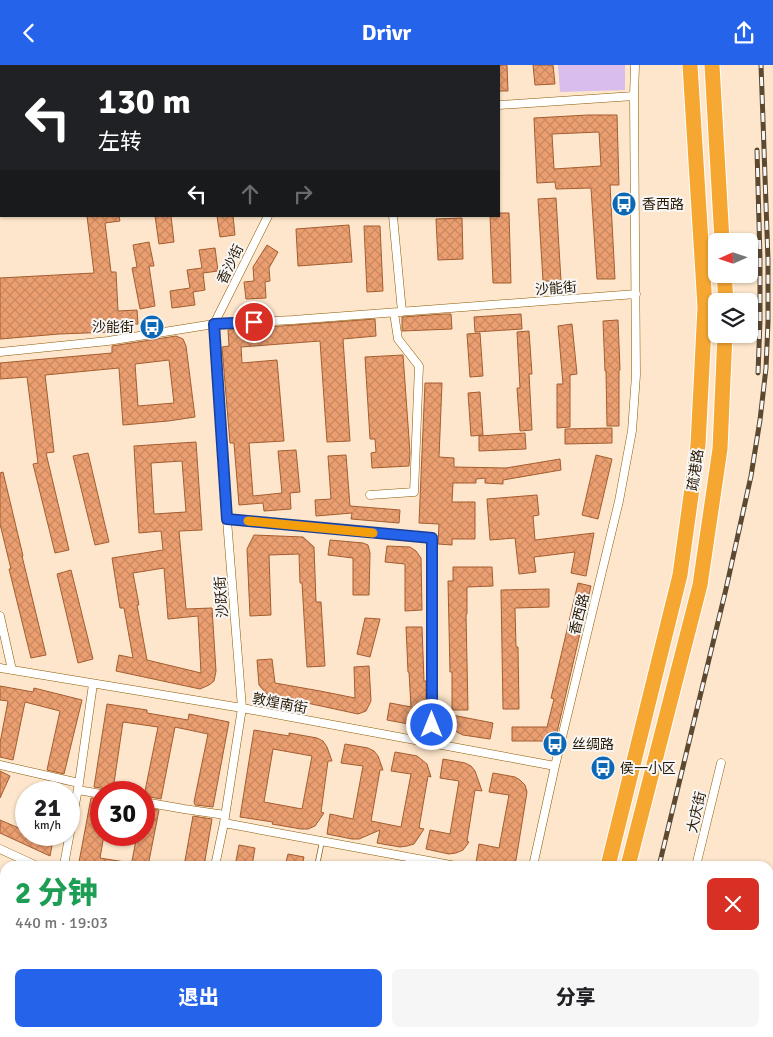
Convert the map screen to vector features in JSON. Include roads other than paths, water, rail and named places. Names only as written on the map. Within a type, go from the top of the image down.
[{"type":"highway","name":"疏港路","points":[[609,861],[680,575],[698,445],[705,307],[690,65]]},
{"type":"highway","points":[[712,65],[722,233]]},
{"type":"highway","points":[[629,861],[700,585],[720,449],[725,343]]},
{"type":"street","name":"香西路","points":[[534,861],[619,501],[632,431],[636,375],[635,65]]},
{"type":"street","points":[[500,105],[634,95]]},
{"type":"street","name":"香沙街","points":[[214,324],[268,217]]},
{"type":"street","points":[[370,495],[414,492],[419,366],[398,339],[393,217]]},
{"type":"street","name":"沙能街","points":[[0,352],[108,341],[214,324],[636,295]]},
{"type":"street","name":"沙跃街","points":[[214,324],[242,708],[225,819],[216,861]]},
{"type":"street","points":[[227,519],[432,538],[431,744]]},
{"type":"street","points":[[0,616],[12,670]]},
{"type":"street","name":"敦煌南街","points":[[0,668],[242,708],[555,766]]},
{"type":"street","points":[[79,781],[93,684]]},
{"type":"street","name":"大庆街","points":[[697,861],[721,763]]},
{"type":"street","points":[[0,765],[59,781]]},
{"type":"street","points":[[155,804],[322,841],[429,861]]},
{"type":"street","points":[[65,861],[67,846]]},
{"type":"street","points":[[0,849],[26,861]]},
{"type":"lane","points":[[318,861],[322,841]]},
{"type":"railway","points":[[660,861],[726,589],[751,476],[760,420],[766,368],[768,322],[768,260],[761,65]]},
{"type":"railway","points":[[757,150],[760,258],[758,373]]},
{"type":"place","name":"香西路","points":[[624,204]]},
{"type":"place","name":"沙能街","points":[[152,327]]},
{"type":"place","name":"丝绸路","points":[[555,744]]},
{"type":"place","name":"侯一小区","points":[[603,768]]}]
